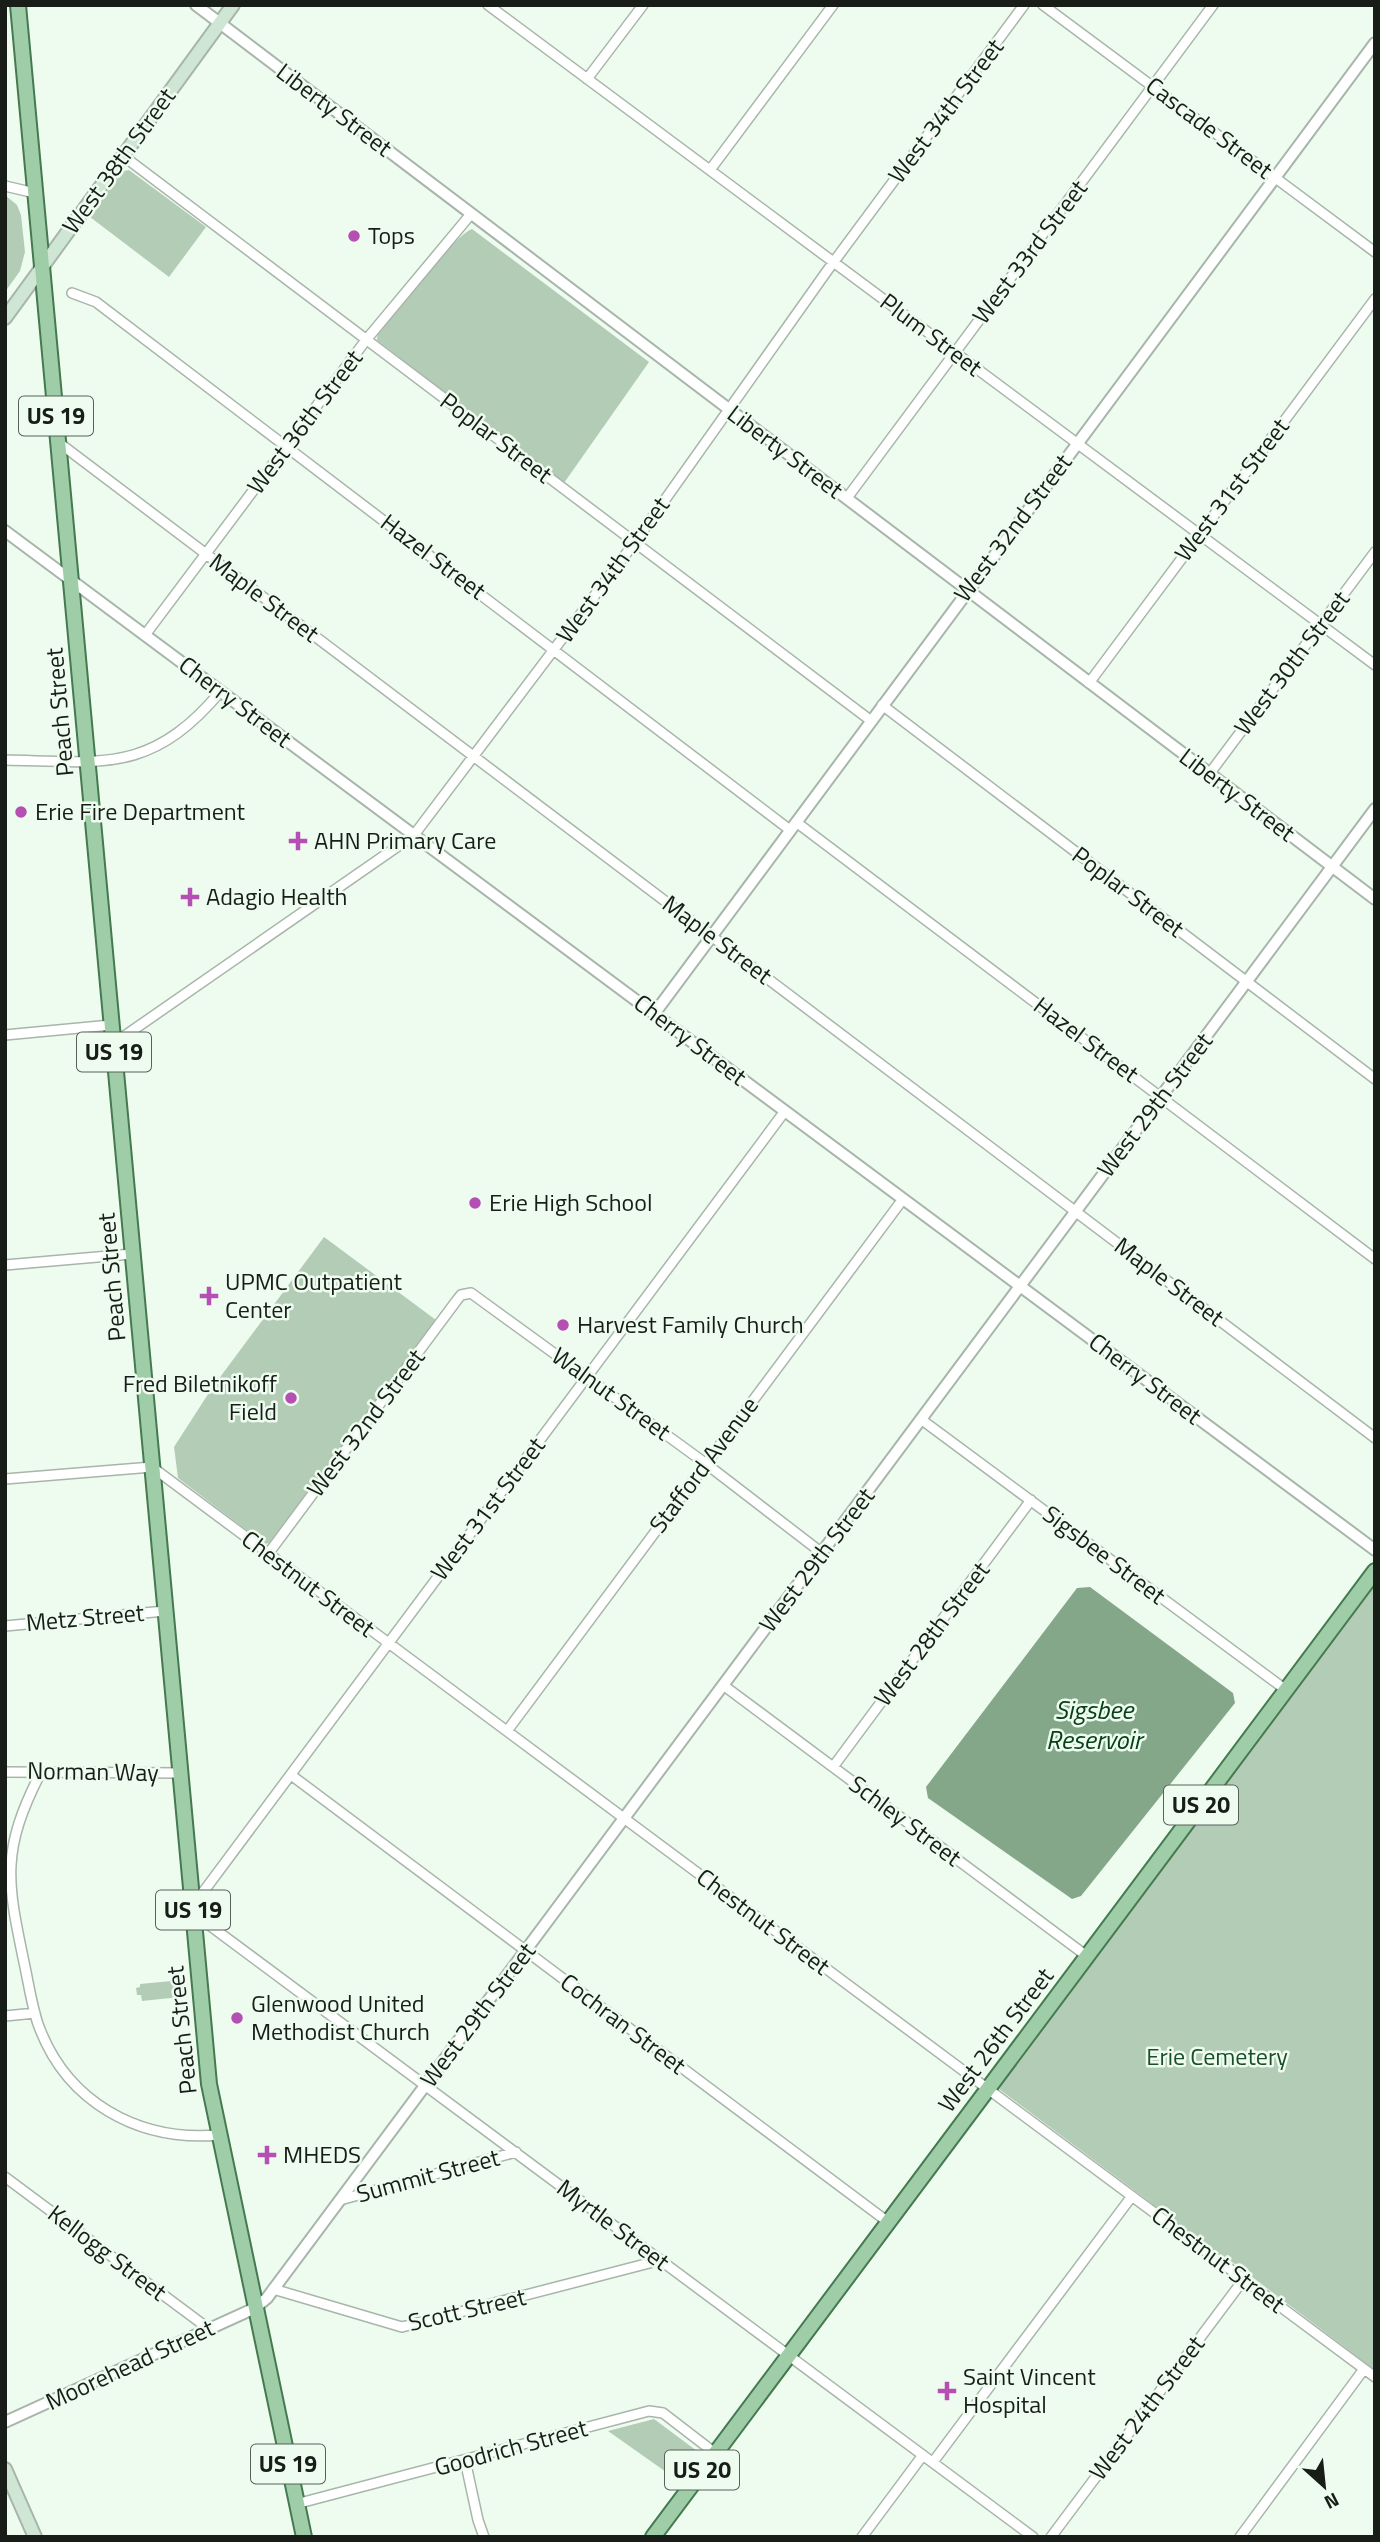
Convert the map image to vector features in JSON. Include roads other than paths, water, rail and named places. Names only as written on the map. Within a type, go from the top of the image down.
[{"type":"main road","name":"Peach Street","points":[[18,5],[209,2084],[304,2537]]},
{"type":"main road","name":"West 38th Street","points":[[5,318],[233,5]]},
{"type":"main road","name":"West 26th Street","points":[[653,2537],[1375,1572]]},
{"type":"main road","points":[[5,2469],[35,2537]]},
{"type":"street","name":"Liberty Street","points":[[196,5],[1375,899]]},
{"type":"street","name":"Plum Street","points":[[488,5],[1375,665]]},
{"type":"street","points":[[587,79],[643,5]]},
{"type":"street","points":[[710,170],[833,5]]},
{"type":"street","name":"West 34th Street","points":[[113,1044],[414,835],[635,542],[833,262],[1024,5]]},
{"type":"street","name":"Cascade Street","points":[[1043,5],[1375,252]]},
{"type":"street","name":"West 33rd Street","points":[[847,498],[1213,5]]},
{"type":"street","name":"West 32nd Street","points":[[654,1014],[1375,43]]},
{"type":"street","name":"Poplar Street","points":[[122,155],[870,720]]},
{"type":"street","points":[[5,186],[35,193]]},
{"type":"street","name":"West 36th Street","points":[[145,635],[366,340],[471,214]]},
{"type":"street","name":"Hazel Street","points":[[72,293],[96,302],[555,649],[1161,1097],[1375,1259]]},
{"type":"street","name":"West 31st Street","points":[[1089,682],[1375,299]]},
{"type":"street","name":"Maple Street","points":[[58,442],[1375,1438]]},
{"type":"street","name":"Cherry Street","points":[[5,531],[1375,1550]]},
{"type":"street","name":"West 30th Street","points":[[1210,774],[1375,552]]},
{"type":"street","points":[[5,760],[87,762],[127,758],[162,744],[193,722],[220,691]]},
{"type":"street","name":"Poplar Street","points":[[882,705],[1375,1079]]},
{"type":"street","name":"West 29th Street","points":[[255,2308],[264,2301],[340,2200],[1375,809]]},
{"type":"street","points":[[5,1035],[111,1025]]},
{"type":"street","name":"West 31st Street","points":[[193,1910],[785,1111]]},
{"type":"street","name":"Stafford Avenue","points":[[507,1731],[903,1199]]},
{"type":"street","points":[[5,1265],[132,1254]]},
{"type":"street","name":"West 32nd Street","points":[[268,1554],[457,1300],[465,1294]]},
{"type":"street","name":"Walnut Street","points":[[465,1294],[476,1295],[705,1463],[822,1553]]},
{"type":"street","name":"Sigsbee Street","points":[[922,1420],[1286,1690]]},
{"type":"street","points":[[5,1479],[152,1467]]},
{"type":"street","name":"Chestnut Street","points":[[152,1467],[1375,2377]]},
{"type":"street","name":"West 28th Street","points":[[833,1767],[1031,1500]]},
{"type":"street","name":"Metz Street","points":[[5,1626],[165,1611]]},
{"type":"street","name":"Schley Street","points":[[723,1685],[1088,1957]]},
{"type":"street","name":"Norman Way","points":[[5,1772],[180,1773]]},
{"type":"street","points":[[41,1772],[18,1820],[9,1866],[12,1905],[35,2013],[43,2035],[57,2062],[76,2087],[99,2106],[155,2132],[219,2135]]},
{"type":"street","name":"Cochran Street","points":[[291,1775],[887,2222]]},
{"type":"street","name":"Myrtle Street","points":[[193,1910],[1033,2537]]},
{"type":"street","points":[[5,2016],[35,2013]]},
{"type":"street","name":"Summit Street","points":[[340,2200],[516,2152]]},
{"type":"street","name":"Kellogg Street","points":[[5,2177],[209,2329]]},
{"type":"street","points":[[933,2462],[1132,2196]]},
{"type":"street","name":"Scott Street","points":[[273,2289],[402,2327],[661,2260]]},
{"type":"street","name":"West 24th Street","points":[[1051,2537],[1244,2279]]},
{"type":"street","name":"Moorehead Street","points":[[5,2422],[255,2308]]},
{"type":"street","points":[[1240,2537],[1364,2369]]},
{"type":"street","name":"Goodrich Street","points":[[296,2504],[653,2411],[663,2413],[715,2453]]},
{"type":"street","points":[[862,2537],[923,2455]]},
{"type":"street","points":[[465,2460],[484,2537]]},
{"type":"water","name":"Sigsbee Reservoir","points":[[1090,1587],[1233,1693],[1235,1703],[1081,1896],[1072,1899],[928,1798],[926,1787],[1077,1588]]},
{"type":"place","name":"Tops","points":[[354,236]]},
{"type":"place","name":"Erie Fire Department","points":[[21,812]]},
{"type":"place","name":"AHN Primary Care","points":[[298,841]]},
{"type":"place","name":"Adagio Health","points":[[190,897]]},
{"type":"place","name":"Erie High School","points":[[475,1203]]},
{"type":"place","name":"UPMC Outpatient Center","points":[[209,1296]]},
{"type":"place","name":"Harvest Family Church","points":[[563,1325]]},
{"type":"place","name":"Fred Biletnikoff Field","points":[[291,1398]]},
{"type":"place","name":"Glenwood United Methodist Church","points":[[237,2018]]},
{"type":"place","name":"MHEDS","points":[[267,2155]]},
{"type":"place","name":"Saint Vincent Hospital","points":[[947,2391]]},
{"type":"park label","name":"Erie Cemetery","points":[[1217,2057]]}]
